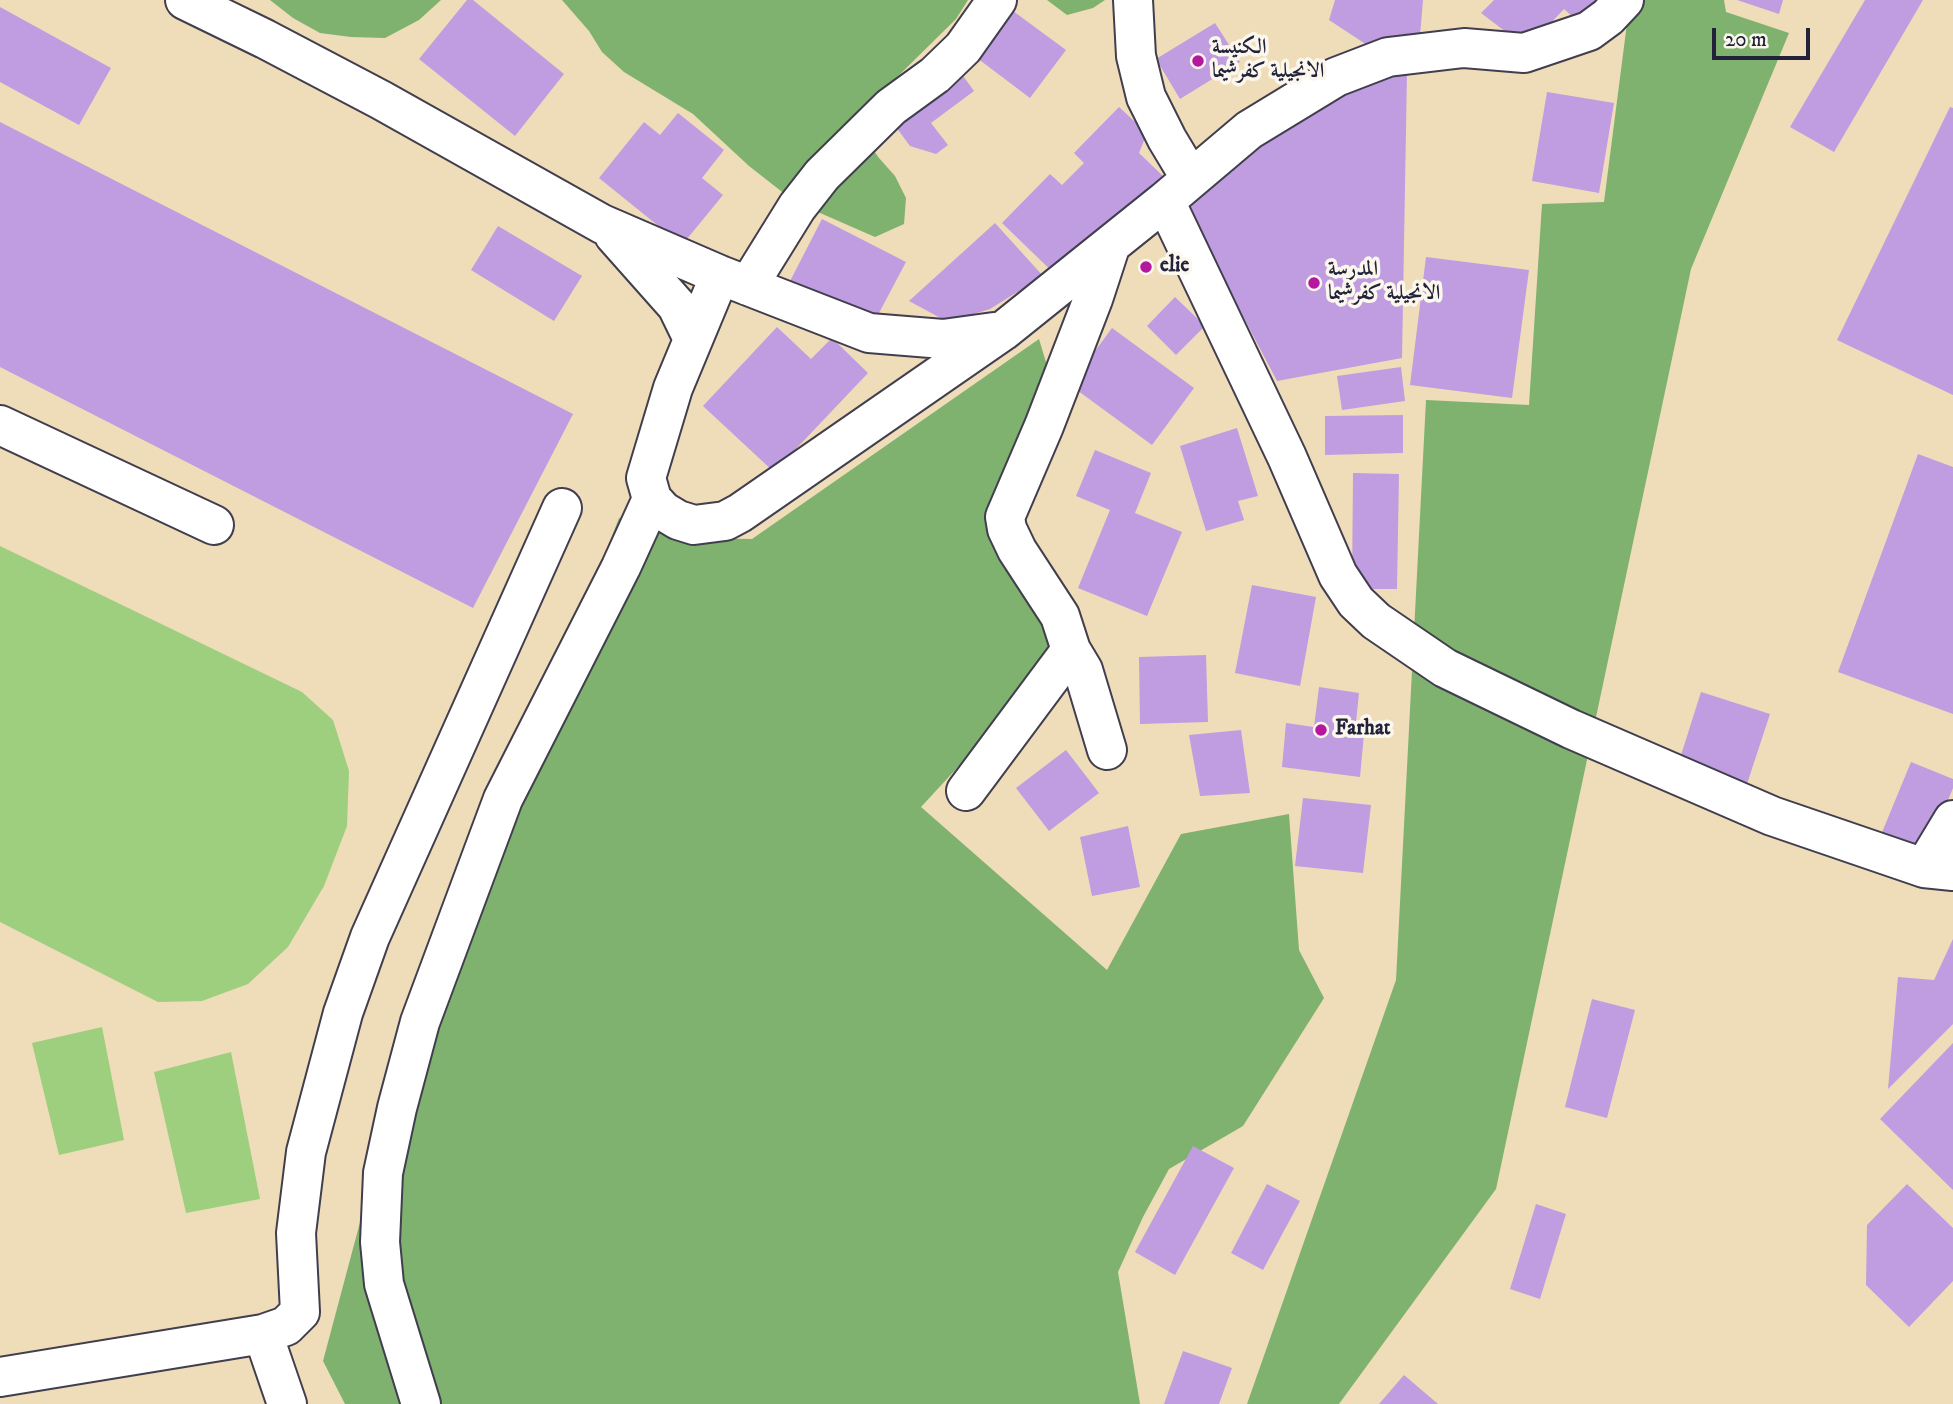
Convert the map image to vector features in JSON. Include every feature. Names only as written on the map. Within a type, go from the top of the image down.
[{"type":"street","points":[[185,0],[381,100],[602,224],[734,280],[869,333],[943,339],[1003,331]]},
{"type":"street","points":[[997,0],[963,48],[935,75],[891,107],[822,175],[734,280],[693,339],[673,388],[646,478],[652,499],[663,511],[694,526],[725,520],[740,513],[1003,331],[1110,247],[1249,130],[1336,77],[1388,57],[1464,48],[1524,52],[1589,31],[1608,17],[1624,0]]},
{"type":"street","points":[[1133,0],[1136,56],[1146,97],[1167,139],[1178,190],[1281,445],[1338,575],[1356,602],[1376,621],[1445,668],[1571,729],[1772,816],[1938,869],[1953,820]]},
{"type":"street","points":[[602,224],[677,306],[693,339]]},
{"type":"street","points":[[1107,750],[1083,670],[1072,650],[1060,616],[1017,550],[1007,529],[1005,517],[1044,426],[1110,247]]},
{"type":"street","points":[[888,335],[898,348],[903,362],[903,378],[893,405]]},
{"type":"street","points":[[0,425],[214,526]]},
{"type":"street","points":[[421,1404],[384,1284],[380,1242],[383,1173],[397,1108],[420,1022],[503,799],[621,567],[652,499]]},
{"type":"street","points":[[0,1377],[263,1334],[286,1326],[300,1312],[296,1233],[306,1152],[342,1013],[370,937],[562,509]]},
{"type":"street","points":[[966,791],[1072,650]]},
{"type":"street","points":[[263,1334],[287,1404]]},
{"type":"green space","points":[[270,0],[441,0],[419,20],[385,38],[320,33],[293,18]]},
{"type":"green space","points":[[562,0],[968,0],[956,19],[890,84],[860,131],[895,176],[906,198],[904,224],[875,237],[795,202],[749,166],[693,114],[624,72],[602,52],[589,31]]},
{"type":"green space","points":[[1047,0],[1105,0],[1093,8],[1067,15]]},
{"type":"green space","points":[[1630,0],[1724,0],[1726,12],[1789,33],[1691,269],[1496,1189],[1339,1404],[1247,1404],[1396,980],[1426,400],[1529,405],[1542,204],[1604,202]]},
{"type":"green space","points":[[1039,339],[1048,369],[995,512],[1068,648],[921,807],[1107,970],[1181,834],[1289,814],[1299,950],[1324,998],[1243,1126],[1169,1169],[1118,1272],[1140,1404],[345,1404],[323,1361],[446,900],[501,820],[619,518],[685,538],[752,539]]},
{"type":"green space","points":[[0,546],[302,692],[333,720],[349,771],[347,826],[324,886],[288,947],[248,984],[202,1001],[158,1002],[0,922]]},
{"type":"green space","points":[[102,1027],[124,1140],[59,1155],[32,1043]]},
{"type":"green space","points":[[231,1052],[260,1199],[186,1213],[154,1072]]},
{"type":"building","points":[[467,0],[473,0],[564,74],[515,136],[419,59]]},
{"type":"building","points":[[1335,0],[1423,0],[1419,48],[1367,45],[1329,20]]},
{"type":"building","points":[[1494,0],[1608,0],[1583,26],[1564,9],[1527,48],[1481,13]]},
{"type":"building","points":[[1737,0],[1783,0],[1779,14]]},
{"type":"building","points":[[1865,0],[1923,0],[1834,152],[1790,127]]},
{"type":"building","points":[[0,7],[111,68],[79,125],[0,82]]},
{"type":"building","points":[[1013,11],[1066,50],[1030,98],[977,58]]},
{"type":"building","name":"الكنيسة الانجيلية كفرشيما","points":[[1215,23],[1240,62],[1180,99],[1156,59]]},
{"type":"building","points":[[958,69],[974,91],[931,123],[948,145],[936,154],[910,146],[890,119]]},
{"type":"building","name":"المدرسة الانجيلية كفرشيما","points":[[1407,72],[1402,358],[1277,381],[1186,208],[1255,146],[1348,93]]},
{"type":"building","points":[[1547,92],[1614,103],[1599,193],[1532,181]]},
{"type":"building","points":[[1119,107],[1147,133],[1139,153],[1164,177],[1062,281],[1002,223],[1050,174],[1062,185],[1084,163],[1074,153]]},
{"type":"building","points":[[1950,107],[1953,108],[1953,395],[1837,340]]},
{"type":"building","points":[[678,113],[724,150],[702,178],[723,195],[682,245],[599,178],[644,122],[660,135]]},
{"type":"building","points":[[0,122],[573,414],[473,608],[0,367]]},
{"type":"building","points":[[822,219],[906,262],[871,328],[788,285]]},
{"type":"building","points":[[995,223],[1043,276],[990,309],[948,322],[909,301]]},
{"type":"building","points":[[498,226],[582,276],[554,321],[471,270]]},
{"type":"building","points":[[1426,257],[1529,270],[1512,398],[1410,385]]},
{"type":"building","points":[[1175,297],[1205,326],[1176,355],[1147,326]]},
{"type":"building","points":[[777,327],[811,359],[832,338],[868,373],[774,472],[703,406]]},
{"type":"building","points":[[1112,328],[1194,388],[1152,445],[1070,385]]},
{"type":"building","points":[[1401,367],[1405,401],[1342,410],[1337,376]]},
{"type":"building","points":[[1403,415],[1403,453],[1325,455],[1325,416]]},
{"type":"building","points":[[1237,428],[1258,496],[1238,501],[1244,520],[1206,531],[1180,446]]},
{"type":"building","points":[[1095,450],[1151,473],[1135,513],[1182,532],[1147,616],[1078,588],[1110,510],[1076,496]]},
{"type":"building","points":[[1918,454],[1953,467],[1953,714],[1838,672]]},
{"type":"building","points":[[1353,473],[1399,474],[1397,589],[1352,589]]},
{"type":"building","points":[[1252,585],[1316,597],[1300,686],[1235,673]]},
{"type":"building","points":[[1206,655],[1208,722],[1140,724],[1139,657]]},
{"type":"building","name":"Farhat","points":[[1319,687],[1359,693],[1355,732],[1364,734],[1360,777],[1282,767],[1286,723],[1314,727]]},
{"type":"building","points":[[1701,692],[1770,714],[1744,793],[1676,771]]},
{"type":"building","points":[[1241,730],[1250,793],[1200,796],[1189,735]]},
{"type":"building","points":[[1066,750],[1099,793],[1049,831],[1016,788]]},
{"type":"building","points":[[1911,762],[1953,779],[1953,788],[1923,860],[1878,842]]},
{"type":"building","points":[[1303,798],[1371,805],[1363,873],[1295,866]]},
{"type":"building","points":[[1128,826],[1140,887],[1092,896],[1080,837]]},
{"type":"building","points":[[1953,939],[1953,1024],[1888,1089],[1898,977],[1934,980]]},
{"type":"building","points":[[1592,999],[1635,1010],[1607,1118],[1565,1107]]},
{"type":"building","points":[[1953,1043],[1953,1190],[1880,1119]]},
{"type":"building","points":[[1193,1146],[1234,1168],[1175,1275],[1135,1252]]},
{"type":"building","points":[[1267,1184],[1300,1201],[1263,1270],[1231,1253]]},
{"type":"building","points":[[1907,1184],[1953,1228],[1953,1281],[1909,1327],[1866,1285],[1867,1225]]},
{"type":"building","points":[[1536,1204],[1566,1214],[1540,1299],[1510,1289]]},
{"type":"building","points":[[1183,1351],[1232,1368],[1219,1404],[1164,1404]]},
{"type":"building","points":[[1404,1375],[1438,1404],[1379,1404]]},
{"type":"place","name":"الكنيسة الانجيلية كفرشيما","points":[[1198,61]]},
{"type":"place","name":"elie","points":[[1146,267]]},
{"type":"place","name":"المدرسة الانجيلية كفرشيما","points":[[1314,283]]},
{"type":"place","name":"Farhat","points":[[1321,730]]}]
